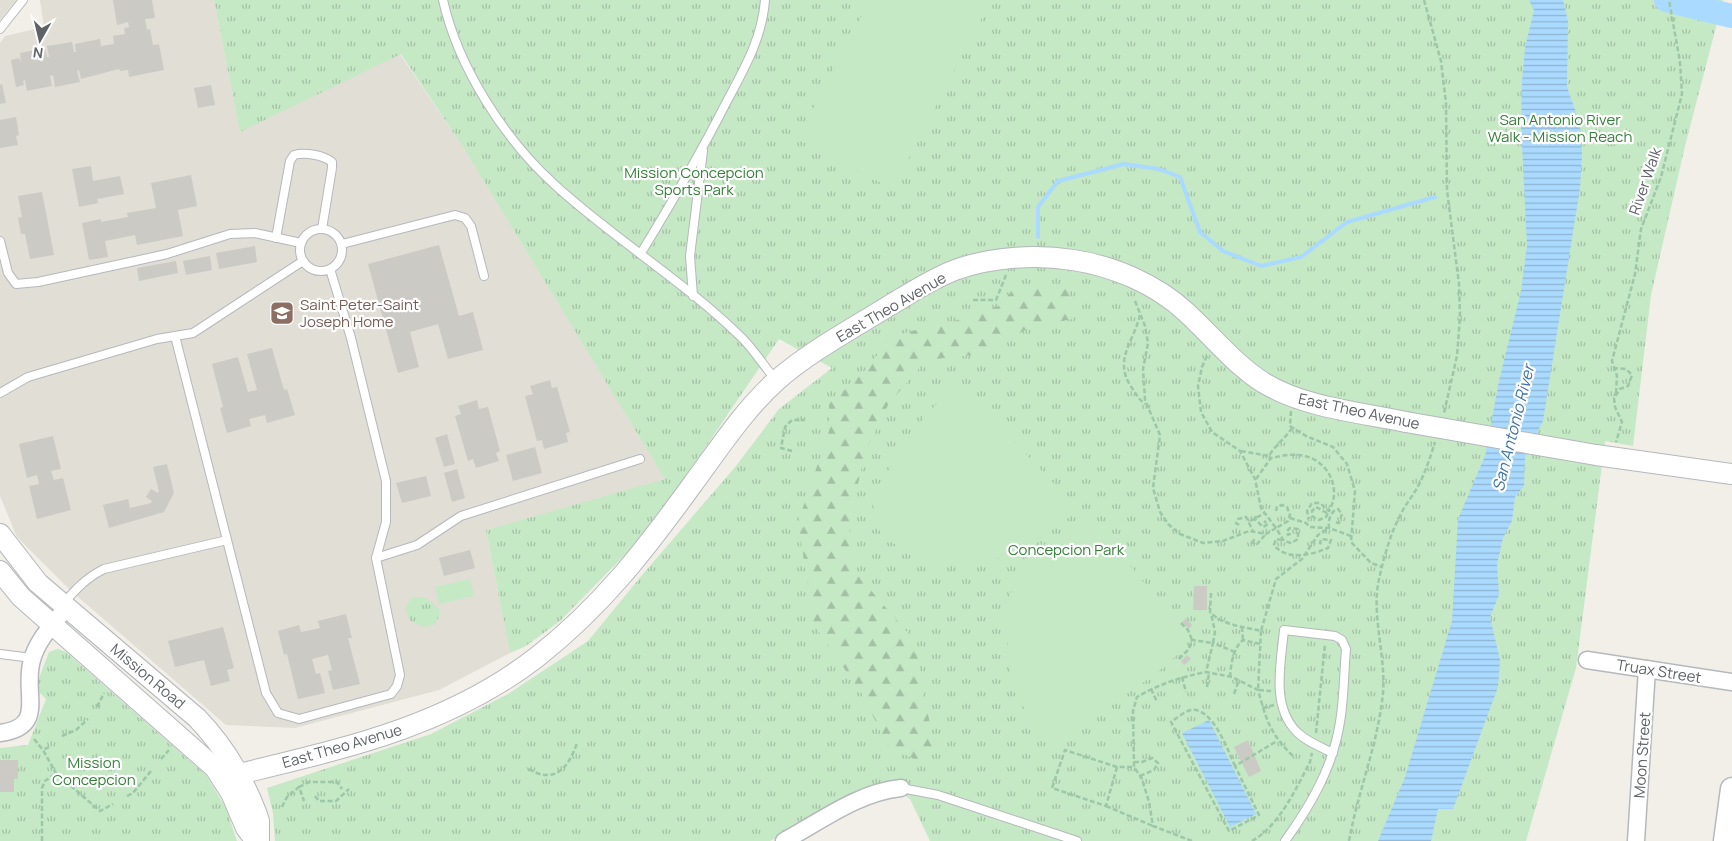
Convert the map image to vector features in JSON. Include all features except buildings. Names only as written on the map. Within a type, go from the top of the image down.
[{"type":"main road","points":[[1725,841],[1732,789]]},
{"type":"street","name":"East Theo Avenue","points":[[232,778],[370,742],[457,707],[500,683],[573,628],[610,592],[645,550],[742,420],[776,381],[820,349],[919,287],[955,270],[994,260],[1033,257],[1072,260],[1108,268],[1140,281],[1184,309],[1230,355],[1260,380],[1295,397],[1319,404],[1406,422],[1596,455],[1732,474]]},
{"type":"street","name":"Mission Road","points":[[0,536],[38,583],[197,718],[218,740],[232,778],[231,793],[246,828],[258,841]]},
{"type":"street","name":"Mission Road","points":[[0,571],[21,597],[181,736],[215,768],[232,778]]},
{"type":"street","points":[[0,733],[17,731],[24,725],[31,710],[28,686],[32,658],[64,606]]},
{"type":"street","name":"Truax Street","points":[[1587,660],[1732,682]]},
{"type":"street","name":"Moon Street","points":[[1636,841],[1647,669]]},
{"type":"street","points":[[784,841],[865,797],[887,789],[901,788]]},
{"type":"lane","points":[[0,29],[23,0]]},
{"type":"lane","points":[[443,0],[449,26],[469,71],[510,136],[554,184],[641,253],[743,339],[776,381]]},
{"type":"lane","points":[[641,253],[703,148],[755,47],[764,20],[765,0]]},
{"type":"lane","points":[[693,296],[690,256],[703,148]]},
{"type":"lane","points":[[276,238],[290,161],[294,154],[300,153],[326,158],[332,162],[322,228]]},
{"type":"lane","points":[[342,244],[455,215],[465,218],[472,226],[484,276]]},
{"type":"lane","points":[[322,228],[338,236],[342,244],[340,259],[330,269],[315,270],[303,261],[300,252],[301,243],[306,235],[313,230],[322,228]]},
{"type":"lane","points":[[0,241],[8,273],[16,284],[38,282],[167,254],[230,234],[255,234],[301,243]]},
{"type":"lane","points":[[0,393],[28,377],[156,339],[194,333],[303,261]]},
{"type":"lane","points":[[175,336],[266,693],[278,713],[299,719],[391,694],[397,686],[400,674],[376,558],[386,522],[386,481],[351,338],[330,269]]},
{"type":"lane","points":[[376,558],[417,545],[462,516],[640,459]]},
{"type":"lane","points":[[64,606],[77,587],[90,576],[104,569],[227,540]]},
{"type":"lane","points":[[1286,841],[1310,806],[1323,780],[1333,753],[1340,723],[1346,649],[1342,640],[1335,636],[1284,630],[1279,688],[1286,718],[1296,731],[1333,753]]},
{"type":"lane","points":[[0,654],[32,658]]},
{"type":"lane","points":[[901,788],[938,795],[1076,841]]},
{"type":"path","name":"River Walk","points":[[1615,444],[1622,422],[1614,403],[1616,376],[1612,361],[1635,274],[1641,229],[1665,163],[1680,107],[1682,82],[1669,0]]},
{"type":"path","points":[[973,300],[996,300],[1007,274]]},
{"type":"path","points":[[1134,301],[1148,343],[1143,369],[1146,405]]},
{"type":"path","points":[[1140,315],[1124,357],[1123,369],[1137,396],[1155,418],[1160,435],[1153,488],[1160,512],[1168,524],[1188,538],[1208,544],[1223,541],[1248,530],[1266,534]]},
{"type":"path","points":[[1208,355],[1202,367],[1198,386],[1201,412],[1212,432],[1240,451],[1270,457],[1299,455],[1321,463],[1332,480],[1334,493],[1328,512],[1326,517],[1319,520],[1313,517],[1312,511],[1316,507],[1328,512]]},
{"type":"path","points":[[1613,368],[1626,369],[1632,375],[1628,386],[1616,393]]},
{"type":"path","points":[[1295,397],[1290,417],[1290,426],[1306,436],[1333,447],[1347,464],[1355,491],[1351,542],[1371,563],[1382,567]]},
{"type":"path","points":[[792,451],[781,448],[785,427],[792,420],[804,420]]},
{"type":"path","points":[[1256,480],[1274,447],[1282,441],[1292,428]]},
{"type":"path","points":[[1240,451],[1256,480],[1258,500],[1264,512],[1284,540]]},
{"type":"path","points":[[1309,519],[1307,511],[1312,503],[1320,503],[1328,512]]},
{"type":"path","points":[[1276,512],[1279,506],[1285,506],[1290,518]]},
{"type":"path","points":[[1329,528],[1329,519],[1335,510],[1338,509],[1342,514],[1341,520],[1339,523],[1334,522]]},
{"type":"path","points":[[1250,521],[1264,512]]},
{"type":"path","points":[[1239,525],[1236,523],[1240,517],[1246,516],[1250,521],[1253,531]]},
{"type":"path","points":[[1256,516],[1255,519],[1262,527],[1268,524],[1264,521]]},
{"type":"path","points":[[1290,518],[1306,523],[1310,527],[1329,528],[1351,536]]},
{"type":"path","points":[[1254,539],[1253,543],[1257,544],[1266,534],[1290,518]]},
{"type":"path","points":[[1292,533],[1288,535],[1287,531],[1290,528],[1298,529],[1298,539],[1295,542],[1274,540],[1274,545],[1285,554],[1306,554],[1328,548],[1331,540],[1321,539],[1320,543],[1323,544]]},
{"type":"path","points":[[1293,756],[1278,741],[1267,721],[1258,690],[1261,631],[1276,579],[1306,554],[1318,535],[1329,528]]},
{"type":"path","points":[[1208,687],[1207,672],[1215,632],[1210,612],[1211,593]]},
{"type":"path","points":[[1210,612],[1226,623],[1261,631]]},
{"type":"path","points":[[1179,659],[1189,648],[1192,640],[1188,630],[1181,623]]},
{"type":"path","points":[[1242,627],[1243,640]]},
{"type":"path","points":[[1192,640],[1213,643],[1235,652]]},
{"type":"path","points":[[1243,640],[1260,644]]},
{"type":"path","points":[[1230,677],[1235,652],[1238,644],[1243,640]]},
{"type":"path","points":[[1153,826],[1149,802],[1140,776],[1134,767],[1134,703],[1137,697],[1182,677],[1207,672],[1239,680],[1258,690],[1275,691]]},
{"type":"path","points":[[1182,677],[1186,692]]},
{"type":"path","points":[[1234,694],[1239,680]]},
{"type":"path","points":[[1152,689],[1157,702]]},
{"type":"path","points":[[97,707],[100,698],[107,690]]},
{"type":"path","points":[[1263,708],[1276,704]]},
{"type":"path","points":[[1190,710],[1200,711],[1206,715],[1213,722],[1235,766],[1259,815],[1229,831],[1171,722],[1190,710]]},
{"type":"path","points":[[62,736],[76,730],[88,719]]},
{"type":"path","points":[[34,739],[43,750],[56,773],[100,811],[113,804]]},
{"type":"path","points":[[1235,766],[1278,741]]},
{"type":"path","points":[[529,769],[538,775],[552,775],[562,772],[573,756],[578,743]]},
{"type":"path","points":[[161,760],[174,744]]},
{"type":"path","points":[[43,750],[49,747]]},
{"type":"path","points":[[1134,767],[1117,767],[1065,750],[1052,788],[1106,806],[1192,841]]},
{"type":"path","points":[[1134,762],[1142,762],[1152,758],[1158,763],[1154,770],[1140,776]]},
{"type":"path","points":[[1106,806],[1117,767]]},
{"type":"path","points":[[127,796],[133,793],[151,771]]},
{"type":"path","points":[[42,841],[42,788],[45,782],[56,773]]},
{"type":"path","points":[[282,808],[287,797],[299,787],[309,782],[337,782],[342,789]]},
{"type":"path","points":[[299,787],[304,801]]},
{"type":"path","points":[[315,796],[319,801],[336,801],[349,789]]},
{"type":"shaded area","points":[[0,0],[16,0],[0,20]]},
{"type":"shaded area","name":"Saint Peter-Saint Joseph Home","points":[[40,0],[214,0],[240,131],[400,54],[463,147],[666,480],[486,530],[510,653],[439,690],[295,728],[226,725],[70,590],[17,537],[0,496],[0,43],[5,36],[44,27]]},
{"type":"green space","points":[[214,0],[1723,0],[1685,146],[1651,295],[1633,446],[1605,441],[1576,668],[1526,841],[930,841],[910,799],[886,782],[855,795],[770,841],[275,841],[273,813],[267,788],[431,734],[508,694],[588,641],[736,466],[779,409],[832,368],[779,339],[649,530],[560,621],[526,646],[510,653],[486,530],[665,479],[463,147],[401,54],[240,132]]},
{"type":"green space","points":[[870,0],[991,0],[893,189],[797,139]]},
{"type":"green space","points":[[1067,285],[1072,319],[1029,328],[982,354],[926,360],[888,405],[865,453],[849,524],[854,571],[915,641],[934,747],[916,760],[888,746],[862,694],[814,625],[798,522],[829,431],[829,402],[861,375],[891,338],[911,331],[945,325],[962,318],[978,305],[997,307],[1017,286]]},
{"type":"green space","points":[[956,386],[964,389],[1079,510],[1041,537],[1003,557],[983,563],[962,565],[940,563],[916,555],[887,539],[879,529],[871,496],[923,419],[951,388]]},
{"type":"green space","name":"Concepcion Park","points":[[1093,519],[1186,635],[1185,648],[1154,675],[1056,743],[1017,700],[1009,665],[1005,606],[1028,553]]},
{"type":"green space","points":[[470,579],[474,596],[439,604],[435,587]]},
{"type":"green space","points":[[414,597],[427,598],[439,609],[439,616],[435,624],[424,627],[410,621],[405,609],[410,599]]},
{"type":"green space","name":"Mission Concepcion","points":[[58,649],[66,652],[206,775],[226,808],[237,841],[0,841],[0,748],[28,745],[46,699],[38,691],[39,678],[49,652]]},
{"type":"water","name":"San Antonio River","points":[[1529,0],[1563,0],[1568,21],[1567,87],[1580,124],[1582,153],[1580,188],[1543,421],[1525,457],[1524,486],[1515,497],[1512,521],[1503,538],[1497,564],[1499,595],[1490,617],[1500,660],[1498,687],[1453,809],[1438,809],[1431,841],[1378,841],[1405,777],[1452,621],[1458,519],[1485,456],[1499,381],[1521,291],[1527,246],[1521,124],[1522,81],[1525,48],[1534,10]]},
{"type":"water","points":[[1209,720],[1256,814],[1230,827],[1182,733]]},
{"type":"waterway","points":[[1666,0],[1732,16]]},
{"type":"waterway","points":[[1038,237],[1038,207],[1058,181],[1124,164],[1159,169],[1180,177],[1200,232],[1223,251],[1261,266],[1301,257],[1347,222],[1435,197]]},
{"type":"place","name":"Saint Peter-Saint Joseph Home","points":[[282,313]]},
{"type":"park label","name":"San Antonio River Walk - Mission Reach","points":[[1560,128]]},
{"type":"park label","name":"Mission Concepcion Sports Park","points":[[694,180]]}]
